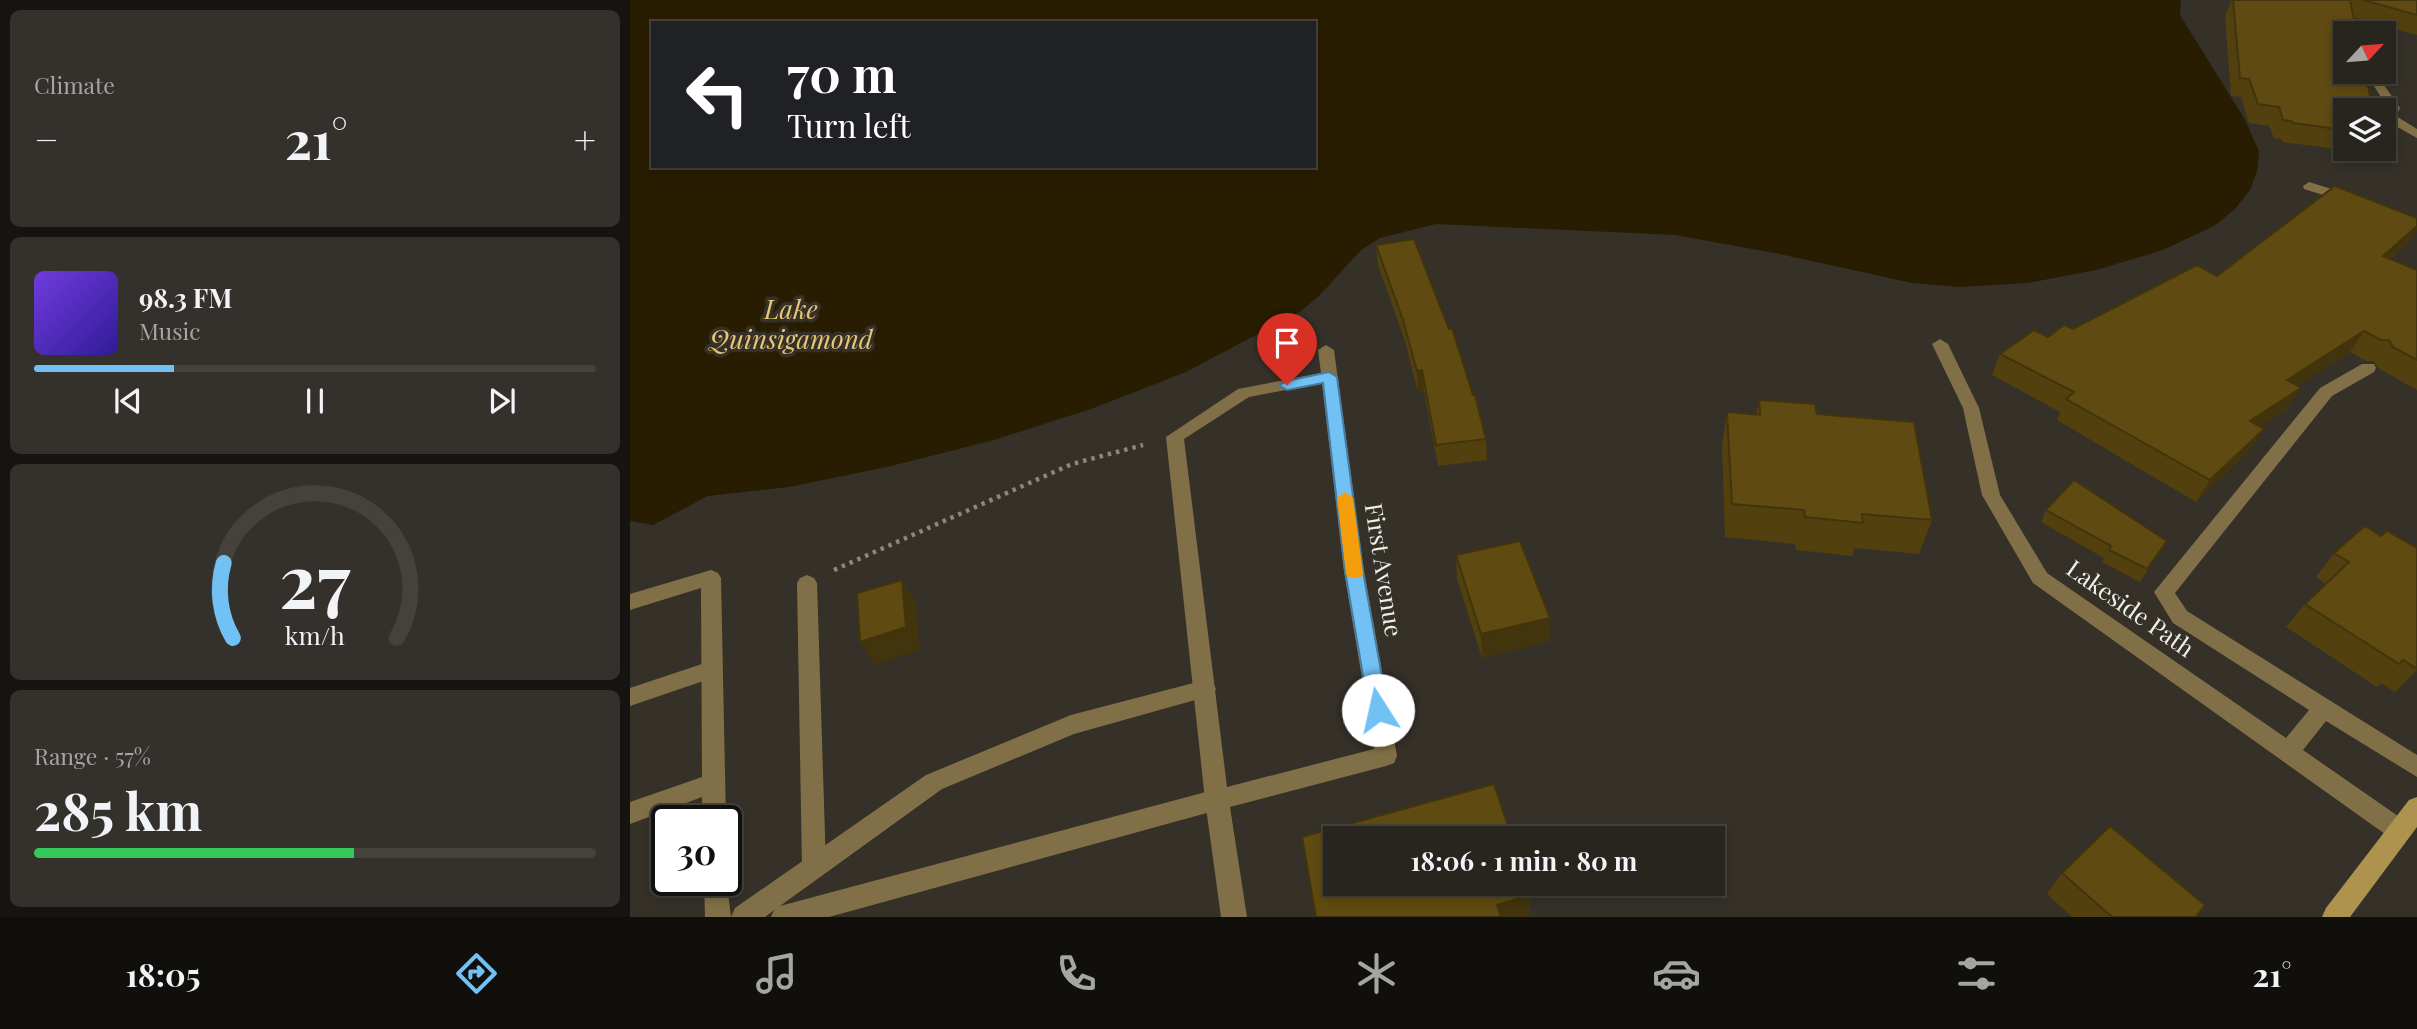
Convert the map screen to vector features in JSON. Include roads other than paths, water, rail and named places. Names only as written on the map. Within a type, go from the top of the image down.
[{"type":"main road","points":[[2335,917],[2417,808]]},
{"type":"street","points":[[2378,84],[2394,108],[2389,117],[2417,134]]},
{"type":"street","points":[[2309,186],[2357,201]]},
{"type":"street","name":"Lakeside Path","points":[[1940,344],[1971,408],[1991,495],[2040,578],[2400,831]]},
{"type":"street","name":"First Avenue","points":[[1217,800],[1386,756],[1354,571],[1326,351]]},
{"type":"street","name":"Lakeside Path","points":[[2324,708],[2180,617],[2164,592],[2326,392],[2368,368]]},
{"type":"street","points":[[1234,917],[1217,800],[1175,437],[1244,393],[1329,377]]},
{"type":"street","points":[[630,602],[711,579],[714,805]]},
{"type":"street","points":[[807,583],[814,867]]},
{"type":"street","points":[[630,696],[711,670]]},
{"type":"street","points":[[744,917],[934,782],[1071,725],[1205,689]]},
{"type":"street","points":[[2288,752],[2324,708],[2417,767]]},
{"type":"street","points":[[630,813],[713,783]]},
{"type":"street","points":[[784,917],[1217,800]]},
{"type":"street","points":[[717,896],[718,917]]},
{"type":"water","name":"Lake Quinsigamond","points":[[630,0],[2181,0],[2180,15],[2244,118],[2259,151],[2257,171],[2250,190],[2235,209],[2214,226],[2163,250],[2096,270],[2028,283],[1960,287],[1912,283],[1775,253],[1675,235],[1436,224],[1380,238],[1361,250],[1319,296],[1301,311],[1186,372],[1091,409],[994,440],[887,467],[789,487],[708,496],[653,525],[630,521]]}]
